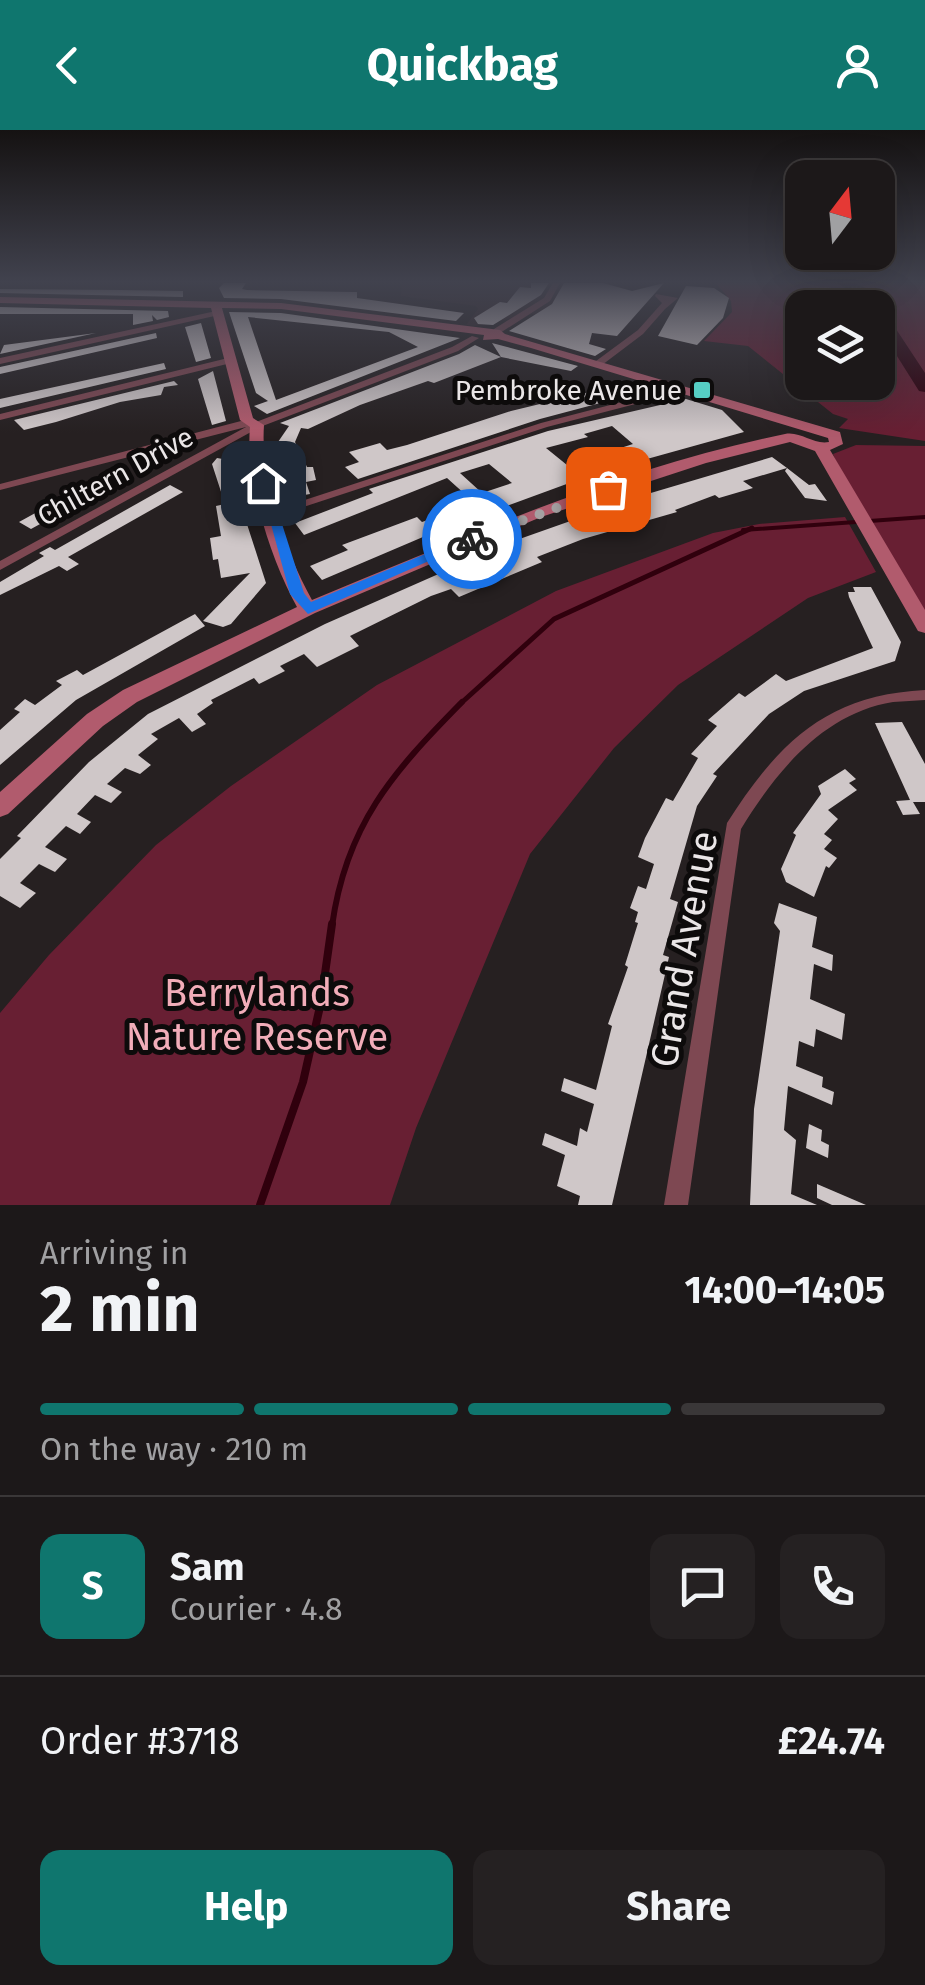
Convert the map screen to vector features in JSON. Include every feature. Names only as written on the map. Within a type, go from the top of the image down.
[{"type":"street","points":[[0,361],[113,333]]},
{"type":"street","points":[[222,333],[247,420],[256,425]]},
{"type":"street","points":[[470,333],[494,333]]},
{"type":"street","points":[[499,333],[676,387],[792,431],[821,448],[925,626]]},
{"type":"street","points":[[599,363],[637,333]]},
{"type":"street","name":"Chiltern Drive","points":[[0,566],[256,425],[455,349],[475,334]]},
{"type":"street","points":[[0,417],[228,361]]},
{"type":"street","points":[[272,514],[481,444],[667,394],[676,387]]},
{"type":"street","points":[[0,488],[241,424],[256,425]]},
{"type":"street","points":[[256,425],[255,451],[272,514],[297,594],[308,609]]},
{"type":"street","points":[[0,807],[96,720],[130,696],[308,609],[535,514],[792,431]]},
{"type":"street","name":"Grand Avenue","points":[[676,1205],[733,828],[759,783],[788,750],[865,702],[896,694],[925,694]]},
{"type":"green space","points":[[712,333],[785,333],[785,376],[748,346],[704,341]]},
{"type":"green space","points":[[895,333],[925,333],[925,441],[839,428],[848,419],[833,414],[816,400],[895,400]]},
{"type":"green space","points":[[856,445],[925,446],[925,618],[833,454]]},
{"type":"green space","name":"Berrylands Nature Reserve","points":[[845,517],[876,572],[808,598],[678,685],[614,748],[530,854],[416,1128],[390,1205],[0,1205],[0,1013],[49,955],[156,845],[231,786],[377,685],[556,591],[713,533],[759,524]]},
{"type":"building","points":[[95,333],[95,333],[0,354],[4,345]]},
{"type":"building","points":[[156,333],[157,338],[0,374],[0,367]]},
{"type":"building","points":[[187,333],[204,333],[211,358],[196,362]]},
{"type":"building","points":[[236,333],[253,333],[276,400],[418,347],[391,333],[460,338],[267,414],[254,406],[268,401],[256,393]]},
{"type":"building","points":[[516,333],[592,333],[589,344],[606,349],[595,356]]},
{"type":"building","points":[[660,333],[708,333],[697,345],[658,336]]},
{"type":"building","points":[[492,343],[578,366],[571,371],[501,357]]},
{"type":"building","points":[[475,345],[501,357],[434,383],[428,381],[360,405],[308,429],[301,428],[295,442],[307,467],[313,467],[316,480],[306,482],[310,494],[293,497],[289,485],[295,484],[278,442],[289,426],[280,423]]},
{"type":"building","points":[[164,363],[166,369],[0,408],[0,399]]},
{"type":"building","points":[[213,371],[226,421],[212,425],[198,379]]},
{"type":"building","points":[[174,381],[178,385],[164,387],[161,395],[120,402],[24,430],[14,420]]},
{"type":"building","points":[[631,382],[653,389],[540,419],[358,479],[345,467],[359,462],[349,452],[380,443],[387,450],[511,411]]},
{"type":"building","points":[[686,399],[722,410],[744,432],[611,469],[599,459],[606,457],[602,454],[633,444],[612,426],[584,434],[588,437],[546,448],[583,478],[430,534],[322,580],[310,566],[348,550],[342,545],[417,517],[422,522],[448,513],[444,508],[465,501],[462,498],[467,496],[447,478],[304,535],[295,523],[373,493],[369,489],[548,431]],"holes":[[[489,464],[512,483],[482,493],[460,473]]]},
{"type":"building","points":[[772,457],[787,468],[743,481],[753,488],[719,498],[715,495],[677,512],[583,539],[537,557],[542,562],[459,597],[451,589],[431,596],[350,636],[359,646],[317,667],[304,654],[280,666],[285,671],[259,684],[254,678],[211,700],[213,703],[197,714],[206,724],[192,732],[179,718],[151,734],[158,739],[138,755],[151,765],[140,774],[125,768],[107,784],[122,792],[111,803],[95,795],[77,814],[91,822],[80,834],[66,826],[45,847],[67,859],[55,872],[39,864],[20,883],[36,893],[20,908],[0,896],[0,859],[21,838],[17,836],[89,762],[148,714],[325,624],[511,542],[644,495]]},
{"type":"building","points":[[217,458],[240,462],[232,471],[244,473],[238,479],[245,518],[266,583],[231,624],[223,627],[203,621],[250,573],[221,578],[218,559],[213,560],[210,538],[221,536],[216,506],[225,504],[212,464]]},
{"type":"building","points":[[787,468],[809,485],[815,484],[827,501],[805,498],[785,471]]},
{"type":"building","points":[[88,484],[102,490],[31,529],[19,522]]},
{"type":"building","points":[[170,485],[183,492],[68,557],[79,564],[67,571],[59,566],[0,595],[0,582],[44,556],[39,553],[50,547],[55,550]]},
{"type":"building","points":[[853,587],[871,587],[901,642],[895,661],[804,691],[769,714],[713,774],[717,776],[697,806],[670,899],[678,902],[663,955],[669,957],[612,1205],[578,1205],[580,1196],[557,1186],[565,1155],[542,1145],[545,1133],[577,1146],[580,1128],[587,1132],[594,1104],[561,1091],[564,1078],[596,1090],[612,1026],[608,1024],[638,923],[638,912],[630,908],[638,886],[646,889],[654,864],[638,857],[645,838],[666,798],[673,801],[698,758],[691,754],[717,726],[708,720],[739,693],[745,697],[776,674],[786,681],[873,648],[849,597],[848,592],[855,592]]},
{"type":"building","points":[[195,614],[205,626],[76,700],[0,765],[0,730],[20,712],[14,709],[25,699],[35,705],[62,685],[56,681],[77,670],[83,675]]},
{"type":"building","points":[[902,722],[925,764],[925,802],[913,802],[920,814],[903,815],[896,801],[910,800],[875,723]]},
{"type":"building","points":[[845,769],[856,779],[849,783],[857,790],[828,810],[838,819],[824,834],[832,840],[824,849],[837,858],[829,868],[826,866],[814,897],[786,882],[781,869],[796,835],[793,833],[821,794],[818,786]]},
{"type":"building","points":[[779,903],[817,917],[812,947],[833,955],[832,971],[814,964],[810,999],[845,1014],[842,1040],[816,1029],[814,1047],[799,1041],[796,1066],[823,1077],[822,1087],[834,1092],[832,1105],[788,1086],[784,1130],[796,1140],[791,1194],[817,1205],[750,1205],[754,1109],[780,931],[774,923]]},
{"type":"building","points":[[809,1124],[822,1130],[821,1141],[829,1145],[828,1158],[806,1148]]},
{"type":"building","points":[[817,1184],[866,1205],[832,1205],[817,1198]]},
{"type":"waterway","points":[[891,333],[925,387]]},
{"type":"waterway","points":[[749,530],[925,517]]},
{"type":"waterway","points":[[743,530],[749,530]]},
{"type":"waterway","points":[[460,704],[554,619],[749,530]]},
{"type":"waterway","points":[[332,926],[348,858],[376,803],[414,753],[460,704]]},
{"type":"waterway","points":[[260,1205],[303,1082],[321,1002],[332,924]]},
{"type":"way so far","points":[[472,539],[608,489]]},
{"type":"place","name":"Pembroke Avenue","points":[[702,390]]},
{"type":"route","points":[[263,483],[297,594],[308,609],[472,539]]}]
